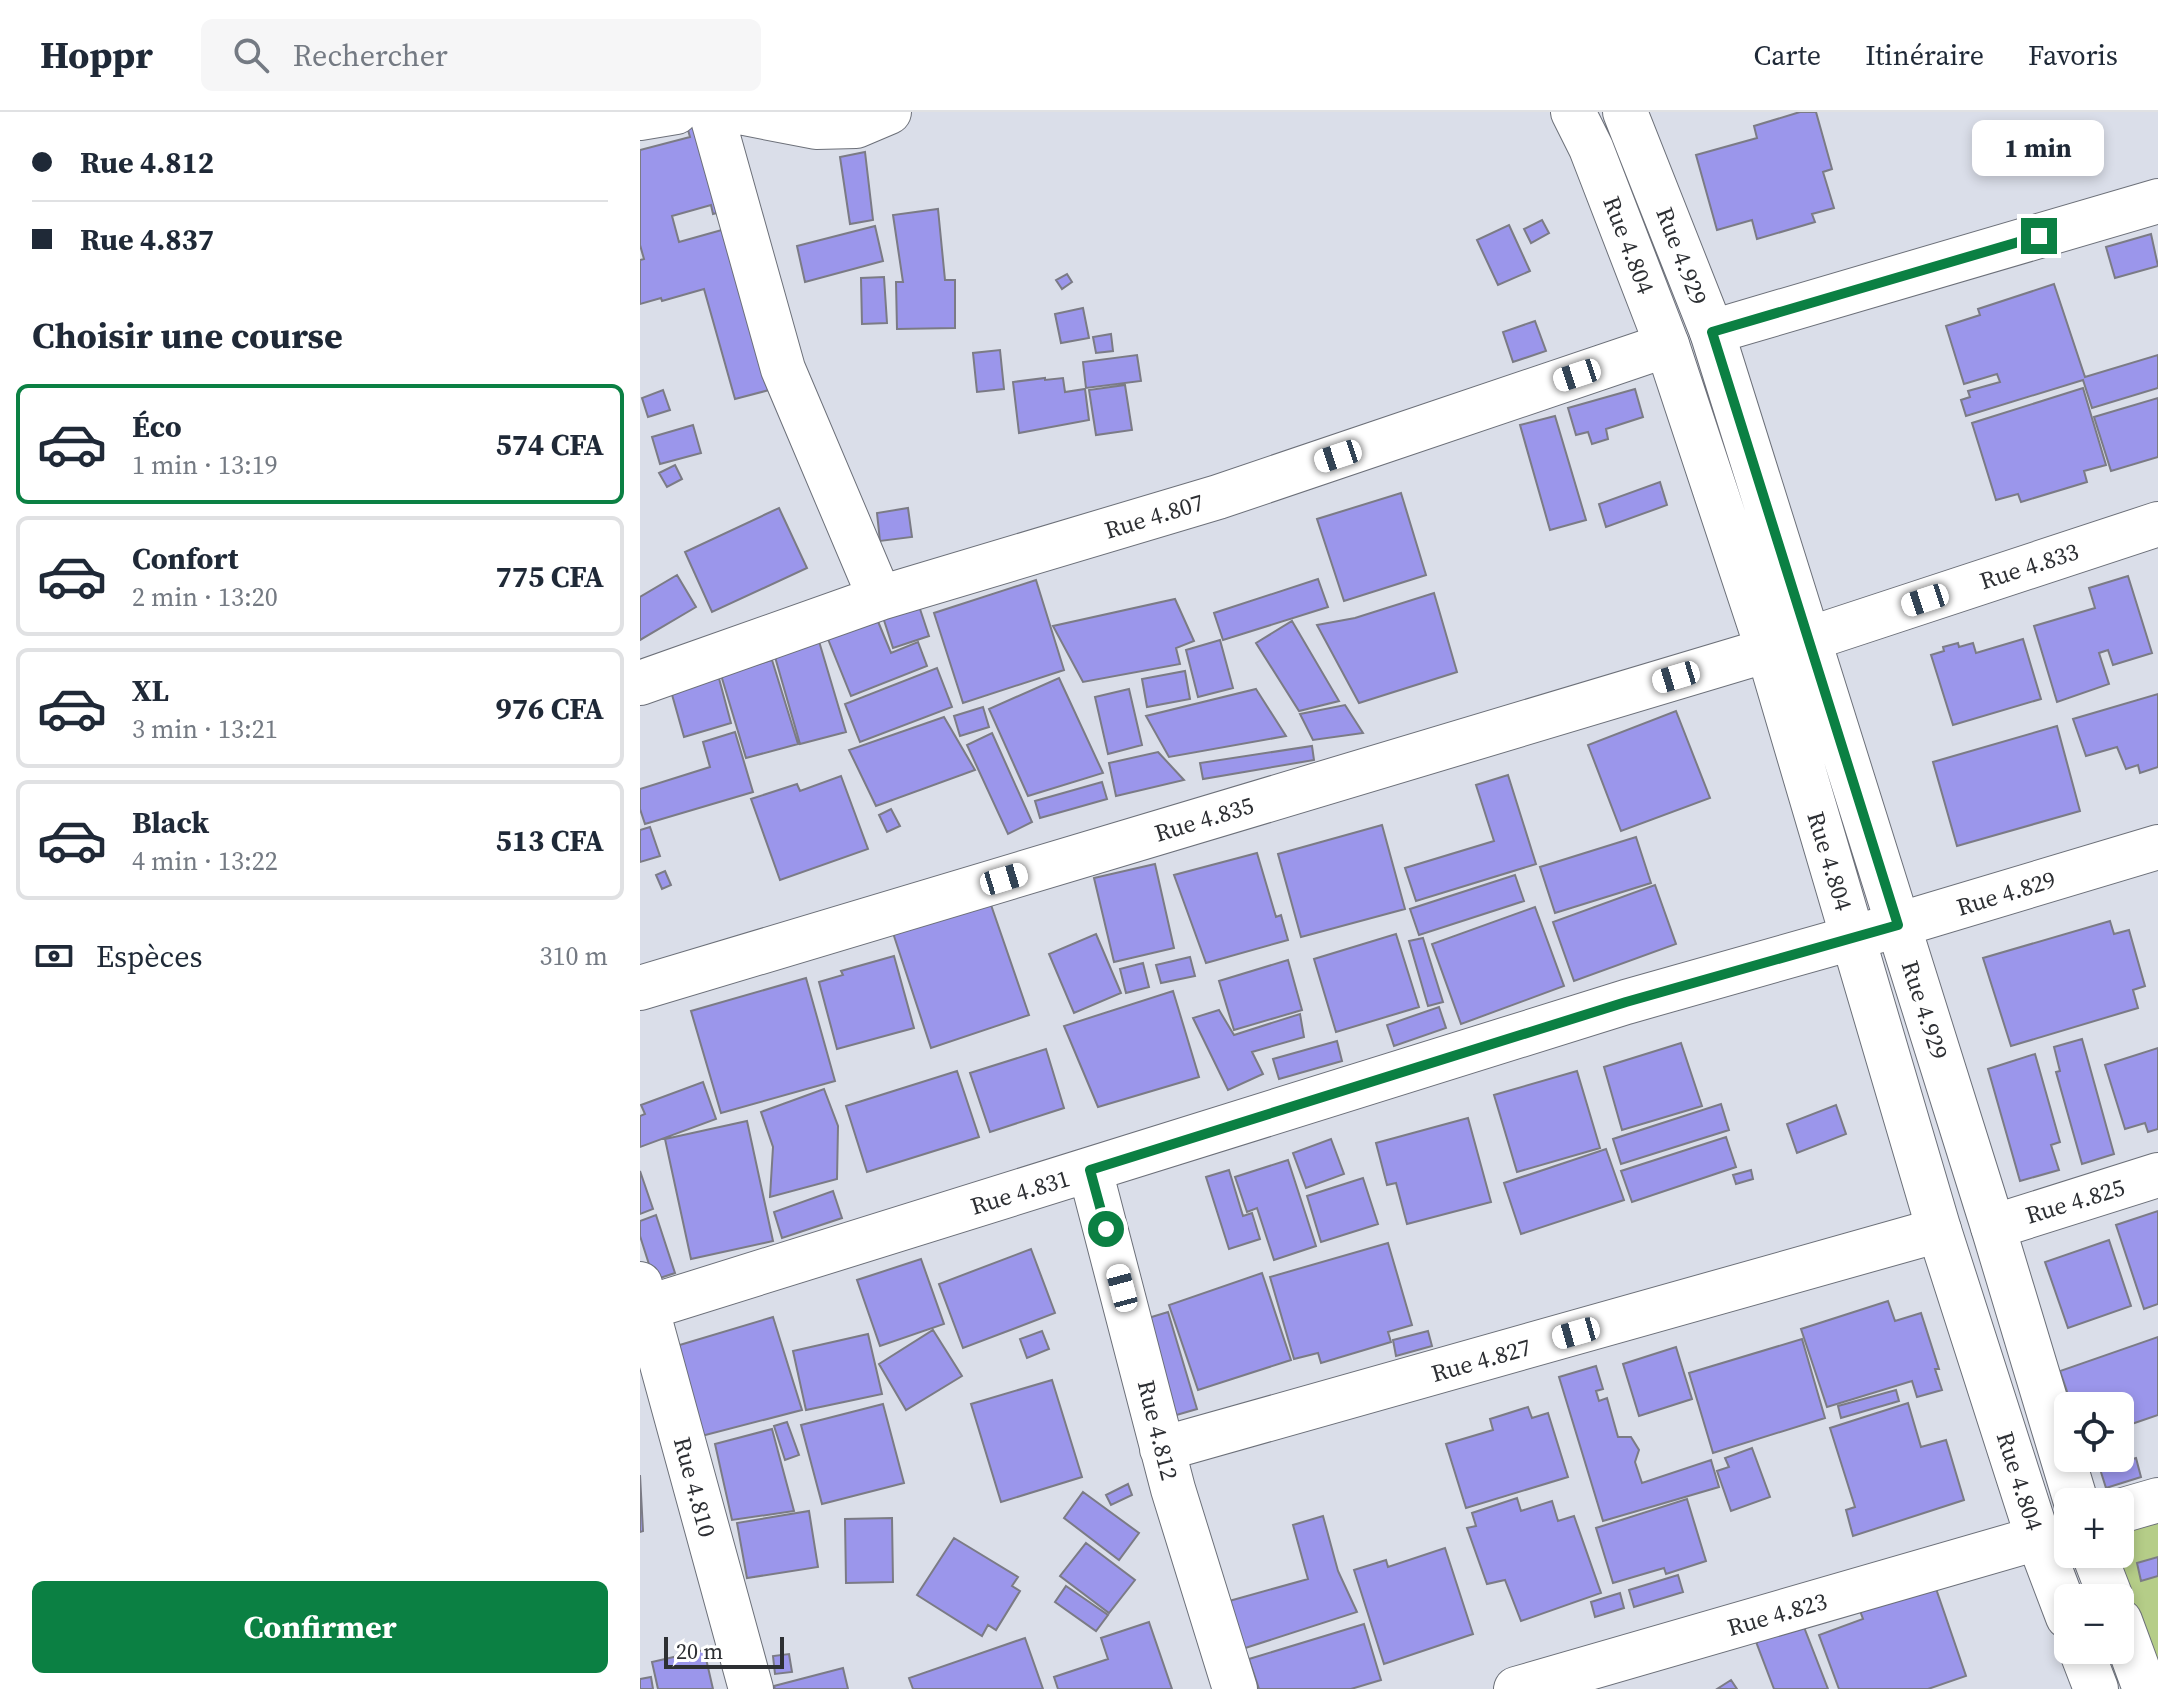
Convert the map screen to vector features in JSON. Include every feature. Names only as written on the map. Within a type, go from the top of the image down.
[{"type":"street","points":[[640,118],[676,112]]},
{"type":"street","points":[[711,112],[783,369],[880,598]]},
{"type":"street","points":[[739,112],[816,127],[856,126],[889,112]]},
{"type":"street","name":"Rue 4.804","points":[[1573,112],[1591,148],[1667,345],[1768,650],[1939,1230],[2055,1584]]},
{"type":"street","name":"Rue 4.929","points":[[1625,112],[1712,332],[2072,1488]]},
{"type":"street","points":[[1712,332],[2158,201]]},
{"type":"street","name":"Rue 4.807","points":[[640,683],[880,598],[1218,497],[1667,345]]},
{"type":"street","name":"Rue 4.833","points":[[1809,639],[2158,524]]},
{"type":"street","name":"Rue 4.835","points":[[640,988],[1768,650]]},
{"type":"street","name":"Rue 4.829","points":[[1853,937],[2158,847]]},
{"type":"street","name":"Rue 4.831","points":[[643,1296],[1090,1170],[1626,1002],[1853,937]]},
{"type":"street","name":"Rue 4.812","points":[[1090,1170],[1162,1449],[1235,1689]]},
{"type":"street","name":"Rue 4.825","points":[[1993,1227],[2158,1175]]},
{"type":"street","name":"Rue 4.827","points":[[1162,1449],[1939,1230]]},
{"type":"street","name":"Rue 4.810","points":[[643,1296],[751,1689]]},
{"type":"street","points":[[2134,1507],[2158,1500]]},
{"type":"street","name":"Rue 4.823","points":[[1516,1689],[2038,1538]]},
{"type":"street","points":[[2134,1659],[2145,1689]]},
{"type":"street","points":[[2086,1664],[2096,1689]]},
{"type":"green space","points":[[2158,1515],[2158,1681],[2134,1608],[2134,1584],[2126,1584],[2121,1568],[2134,1568],[2134,1521]]},
{"type":"building","points":[[1800,112],[1816,112],[1832,169],[1823,172],[1834,208],[1812,214],[1815,222],[1757,239],[1752,220],[1717,230],[1696,155],[1757,138],[1754,126]]},
{"type":"building","points":[[702,114],[728,210],[713,214],[711,205],[672,216],[679,242],[736,226],[773,389],[735,399],[704,289],[640,304],[640,260],[644,259],[640,245],[640,150],[690,137],[685,119]]},
{"type":"building","points":[[865,152],[873,220],[850,224],[840,157]]},
{"type":"building","points":[[938,209],[945,280],[955,280],[955,328],[897,329],[896,282],[903,282],[893,215]]},
{"type":"building","points":[[1542,220],[1549,233],[1531,243],[1524,229]]},
{"type":"building","points":[[1509,225],[1530,271],[1498,285],[1477,240]]},
{"type":"building","points":[[875,226],[883,261],[805,282],[797,246]]},
{"type":"building","points":[[2151,234],[2158,266],[2115,278],[2106,247]]},
{"type":"building","points":[[1067,274],[1072,282],[1062,289],[1056,280]]},
{"type":"building","points":[[884,277],[887,323],[862,324],[861,278]]},
{"type":"building","points":[[2054,284],[2085,377],[2158,355],[2158,388],[2092,408],[2083,380],[1966,416],[1961,400],[1970,397],[1968,391],[2000,382],[1997,374],[1964,384],[1946,326],[1980,315],[1978,309]]},
{"type":"building","points":[[1083,308],[1089,338],[1061,343],[1055,314]]},
{"type":"building","points":[[1535,321],[1546,351],[1513,362],[1503,332]]},
{"type":"building","points":[[1111,334],[1113,351],[1096,353],[1093,337]]},
{"type":"building","points":[[1000,350],[1004,389],[977,392],[973,353]]},
{"type":"building","points":[[1137,355],[1141,381],[1086,388],[1083,362]]},
{"type":"building","points":[[1063,378],[1065,392],[1085,389],[1089,420],[1019,433],[1013,382]]},
{"type":"building","points":[[1125,385],[1132,430],[1096,435],[1089,390]]},
{"type":"building","points":[[2083,388],[2106,465],[2084,471],[2087,482],[2021,502],[2018,494],[1996,500],[1972,423]]},
{"type":"building","points":[[1635,389],[1643,417],[1606,429],[1608,439],[1592,444],[1588,432],[1576,435],[1568,408]]},
{"type":"building","points":[[663,390],[670,410],[648,417],[642,398]]},
{"type":"building","points":[[2158,398],[2158,457],[2111,471],[2094,417]]},
{"type":"building","points":[[1555,416],[1586,520],[1550,530],[1520,425]]},
{"type":"building","points":[[693,425],[701,453],[660,464],[652,437]]},
{"type":"building","points":[[675,465],[682,479],[667,487],[659,473]]},
{"type":"building","points":[[1660,482],[1667,505],[1606,527],[1599,504]]},
{"type":"building","points":[[1401,493],[1426,575],[1344,601],[1317,519]]},
{"type":"building","points":[[779,508],[807,568],[712,612],[685,552]]},
{"type":"building","points":[[908,508],[912,537],[880,541],[877,513]]},
{"type":"building","points":[[677,575],[696,607],[640,640],[640,597]]},
{"type":"building","points":[[2128,576],[2152,653],[2113,665],[2108,650],[2099,653],[2109,684],[2057,702],[2034,626],[2095,608],[2089,588]]},
{"type":"building","points":[[1318,579],[1328,607],[1223,640],[1214,613]]},
{"type":"building","points":[[1036,580],[1064,670],[963,703],[934,613]]},
{"type":"building","points":[[1434,593],[1457,672],[1359,703],[1317,625],[1355,618]]},
{"type":"building","points":[[915,594],[929,636],[893,648],[879,605]]},
{"type":"building","points":[[1175,599],[1194,641],[1176,648],[1180,664],[1083,682],[1053,626]]},
{"type":"building","points":[[877,619],[891,653],[918,642],[927,666],[851,696],[828,639]]},
{"type":"building","points":[[1292,621],[1339,701],[1299,711],[1256,643]]},
{"type":"building","points":[[818,638],[846,732],[800,744],[773,650]]},
{"type":"building","points":[[2023,639],[2041,699],[1953,725],[1931,655],[1944,651],[1943,647],[1958,643],[1959,647],[1973,643],[1976,653]]},
{"type":"building","points":[[1220,640],[1233,688],[1198,697],[1186,650]]},
{"type":"building","points":[[772,660],[798,744],[746,758],[721,675]]},
{"type":"building","points":[[937,668],[952,707],[860,742],[845,704]]},
{"type":"building","points":[[717,671],[731,723],[684,737],[669,684]]},
{"type":"building","points":[[1185,671],[1190,699],[1147,707],[1142,679]]},
{"type":"building","points":[[1059,678],[1103,773],[1028,796],[989,709]]},
{"type":"building","points":[[1129,689],[1142,745],[1108,754],[1095,697]]},
{"type":"building","points":[[1256,689],[1286,736],[1169,757],[1146,716]]},
{"type":"building","points":[[2158,694],[2158,767],[2140,773],[2138,765],[2126,769],[2117,747],[2086,756],[2073,719]]},
{"type":"building","points":[[1345,705],[1363,733],[1313,740],[1300,714]]},
{"type":"building","points":[[983,707],[989,727],[960,736],[954,716]]},
{"type":"building","points":[[1676,711],[1710,798],[1621,831],[1588,745]]},
{"type":"building","points":[[944,717],[975,770],[876,806],[849,750]]},
{"type":"building","points":[[2057,726],[2080,811],[1957,846],[1933,762]]},
{"type":"building","points":[[735,732],[753,792],[645,824],[640,809],[640,789],[710,767],[703,742]]},
{"type":"building","points":[[992,733],[1032,822],[1008,834],[967,745]]},
{"type":"building","points":[[1312,746],[1314,760],[1203,779],[1200,763]]},
{"type":"building","points":[[1158,752],[1184,780],[1116,796],[1109,763]]},
{"type":"building","points":[[1508,775],[1536,864],[1416,901],[1405,868],[1494,841],[1476,785]]},
{"type":"building","points":[[841,776],[868,849],[780,880],[751,799],[797,784],[800,791]]},
{"type":"building","points":[[1102,782],[1107,799],[1040,818],[1035,801]]},
{"type":"building","points":[[891,809],[900,826],[887,832],[879,815]]},
{"type":"building","points":[[1382,825],[1405,909],[1301,937],[1278,854]]},
{"type":"building","points":[[650,827],[660,856],[640,862],[640,830]]},
{"type":"building","points":[[1636,837],[1651,883],[1555,913],[1540,867]]},
{"type":"building","points":[[1257,853],[1276,917],[1281,915],[1288,940],[1206,963],[1174,875]]},
{"type":"building","points":[[1155,864],[1174,948],[1114,962],[1094,878]]},
{"type":"building","points":[[665,871],[671,885],[662,889],[656,875]]},
{"type":"building","points":[[1515,875],[1524,901],[1419,935],[1410,909]]},
{"type":"building","points":[[1655,885],[1676,944],[1574,981],[1553,922]]},
{"type":"building","points":[[990,902],[1029,1015],[931,1048],[893,933]]},
{"type":"building","points":[[1535,907],[1564,986],[1461,1024],[1432,944]]},
{"type":"building","points":[[2110,921],[2114,934],[2129,930],[2145,986],[2133,990],[2138,1008],[2011,1046],[1983,958]]},
{"type":"building","points":[[1096,934],[1121,993],[1074,1013],[1049,954]]},
{"type":"building","points":[[1396,934],[1419,1007],[1336,1032],[1314,959]]},
{"type":"building","points":[[1423,938],[1443,1002],[1428,1006],[1409,941]]},
{"type":"building","points":[[894,956],[914,1028],[837,1049],[819,982],[843,975],[841,971]]},
{"type":"building","points":[[1190,957],[1195,976],[1161,983],[1156,965]]},
{"type":"building","points":[[1288,960],[1302,1010],[1234,1030],[1219,981]]},
{"type":"building","points":[[1143,963],[1149,987],[1126,993],[1120,969]]},
{"type":"building","points":[[806,978],[835,1081],[721,1113],[691,1011]]},
{"type":"building","points":[[1173,991],[1199,1077],[1098,1107],[1064,1026]]},
{"type":"building","points":[[1439,1007],[1446,1028],[1394,1046],[1387,1025]]},
{"type":"building","points":[[1219,1010],[1234,1035],[1300,1014],[1304,1037],[1252,1052],[1263,1074],[1228,1090],[1193,1018]]},
{"type":"building","points":[[2082,1039],[2114,1154],[2082,1164],[2056,1072],[2060,1071],[2054,1047]]},
{"type":"building","points":[[1337,1041],[1342,1061],[1279,1079],[1273,1059]]},
{"type":"building","points":[[1681,1043],[1702,1106],[1622,1130],[1604,1067]]},
{"type":"building","points":[[2158,1048],[2158,1129],[2148,1132],[2145,1123],[2125,1129],[2105,1065]]},
{"type":"building","points":[[1046,1049],[1064,1108],[990,1132],[970,1073]]},
{"type":"building","points":[[2035,1054],[2060,1142],[2051,1145],[2059,1170],[2020,1181],[1988,1069]]},
{"type":"building","points":[[957,1071],[979,1137],[867,1172],[846,1106]]},
{"type":"building","points":[[1577,1071],[1600,1148],[1517,1172],[1494,1095]]},
{"type":"building","points":[[703,1082],[716,1119],[640,1147],[640,1116],[645,1114],[641,1105]]},
{"type":"building","points":[[824,1089],[838,1126],[837,1179],[770,1197],[773,1147],[761,1112]]},
{"type":"building","points":[[1721,1104],[1729,1130],[1621,1164],[1613,1139]]},
{"type":"building","points":[[1836,1105],[1846,1134],[1797,1153],[1787,1124]]},
{"type":"building","points":[[1468,1118],[1491,1202],[1407,1224],[1396,1183],[1387,1185],[1376,1143]]},
{"type":"building","points":[[747,1121],[773,1241],[691,1259],[665,1139]]},
{"type":"building","points":[[1726,1137],[1736,1167],[1632,1202],[1621,1171]]},
{"type":"building","points":[[1331,1139],[1344,1174],[1306,1188],[1293,1153]]},
{"type":"building","points":[[1606,1149],[1624,1200],[1521,1234],[1504,1183]]},
{"type":"building","points":[[1288,1160],[1316,1246],[1274,1260],[1257,1208],[1247,1212],[1235,1177]]},
{"type":"building","points":[[1229,1170],[1243,1216],[1252,1213],[1260,1239],[1229,1249],[1206,1177]]},
{"type":"building","points":[[1751,1170],[1753,1179],[1736,1184],[1733,1175]]},
{"type":"building","points":[[640,1171],[653,1209],[640,1214]]},
{"type":"building","points":[[1363,1178],[1378,1224],[1321,1242],[1307,1196]]},
{"type":"building","points":[[833,1191],[842,1218],[782,1238],[774,1212]]},
{"type":"building","points":[[2158,1211],[2158,1304],[2144,1309],[2116,1225]]},
{"type":"building","points":[[656,1215],[675,1273],[654,1280],[640,1236],[640,1221]]},
{"type":"building","points":[[2109,1240],[2131,1306],[2068,1328],[2045,1262]]},
{"type":"building","points":[[1388,1243],[1412,1325],[1388,1332],[1391,1342],[1321,1363],[1318,1353],[1294,1359],[1270,1277]]},
{"type":"building","points":[[1031,1249],[1055,1313],[963,1348],[939,1284]]},
{"type":"building","points":[[921,1259],[944,1324],[880,1346],[857,1280]]},
{"type":"building","points":[[1262,1273],[1291,1360],[1198,1390],[1169,1305]]},
{"type":"building","points":[[1888,1301],[1895,1321],[1921,1313],[1939,1369],[1935,1369],[1942,1390],[1917,1397],[1912,1381],[1827,1407],[1801,1329]]},
{"type":"building","points":[[1168,1312],[1197,1409],[1173,1416],[1145,1319]]},
{"type":"building","points":[[773,1317],[802,1410],[690,1439],[673,1347]]},
{"type":"building","points":[[933,1330],[962,1376],[906,1410],[879,1364]]},
{"type":"building","points":[[1042,1331],[1049,1349],[1027,1358],[1020,1339]]},
{"type":"building","points":[[1428,1331],[1432,1346],[1396,1356],[1393,1340]]},
{"type":"building","points":[[868,1334],[882,1394],[806,1410],[793,1351]]},
{"type":"building","points":[[2158,1337],[2158,1415],[2134,1423],[2134,1392],[2067,1392],[2060,1371]]},
{"type":"building","points":[[1802,1339],[1825,1418],[1713,1453],[1689,1373]]},
{"type":"building","points":[[1676,1347],[1692,1399],[1639,1416],[1623,1364]]},
{"type":"building","points":[[1596,1366],[1603,1389],[1596,1391],[1599,1401],[1607,1398],[1618,1437],[1631,1437],[1639,1450],[1635,1462],[1642,1483],[1711,1460],[1719,1487],[1603,1521],[1559,1377]]},
{"type":"building","points":[[1052,1380],[1082,1477],[1001,1502],[971,1404]]},
{"type":"building","points":[[1896,1390],[1899,1401],[1841,1418],[1838,1406]]},
{"type":"building","points":[[1908,1403],[1921,1447],[1946,1440],[1964,1500],[1853,1536],[1846,1510],[1855,1507],[1830,1428]]},
{"type":"building","points":[[883,1404],[904,1483],[822,1504],[801,1425]]},
{"type":"building","points":[[1528,1407],[1532,1418],[1548,1413],[1568,1477],[1466,1508],[1446,1444],[1493,1430],[1490,1419]]},
{"type":"building","points":[[787,1422],[799,1455],[785,1460],[774,1426]]},
{"type":"building","points":[[772,1429],[794,1511],[732,1520],[715,1444]]},
{"type":"building","points":[[1752,1448],[1770,1497],[1731,1511],[1717,1471],[1729,1467],[1725,1458]]},
{"type":"building","points":[[2134,1459],[2141,1477],[2106,1488],[2101,1472],[2134,1472]]},
{"type":"building","points":[[640,1475],[643,1531],[640,1532]]},
{"type":"building","points":[[1128,1484],[1132,1495],[1111,1505],[1106,1495]]},
{"type":"building","points":[[1083,1492],[1139,1533],[1119,1560],[1064,1518]]},
{"type":"building","points":[[1517,1498],[1521,1511],[1552,1501],[1558,1521],[1574,1516],[1601,1593],[1521,1621],[1505,1580],[1487,1584],[1467,1528],[1476,1526],[1472,1513]]},
{"type":"building","points":[[1687,1499],[1706,1561],[1666,1574],[1664,1568],[1613,1583],[1596,1528]]},
{"type":"building","points":[[809,1511],[818,1567],[747,1578],[737,1523]]},
{"type":"building","points":[[1323,1516],[1338,1571],[1357,1612],[1236,1651],[1215,1605],[1308,1579],[1293,1525]]},
{"type":"building","points":[[892,1518],[893,1582],[846,1583],[845,1519]]},
{"type":"building","points":[[954,1538],[1018,1577],[1012,1586],[1020,1591],[996,1630],[988,1625],[982,1636],[917,1595]]},
{"type":"building","points":[[1086,1543],[1135,1580],[1109,1613],[1060,1576]]},
{"type":"building","points":[[1445,1548],[1473,1634],[1384,1664],[1354,1570],[1386,1560],[1388,1567]]},
{"type":"building","points":[[2158,1557],[2158,1576],[2141,1581],[2137,1563]]},
{"type":"building","points":[[1678,1575],[1683,1592],[1634,1607],[1629,1590]]},
{"type":"building","points":[[1932,1577],[1966,1676],[1928,1689],[1839,1689],[1819,1635],[1863,1619],[1859,1608]]},
{"type":"building","points":[[1066,1586],[1108,1615],[1096,1631],[1055,1602]]},
{"type":"building","points":[[1620,1593],[1624,1608],[1595,1617],[1591,1602]]},
{"type":"building","points":[[1149,1622],[1172,1689],[1058,1689],[1054,1677],[1108,1659],[1101,1638]]},
{"type":"building","points":[[1802,1622],[1828,1689],[1774,1689],[1755,1639]]},
{"type":"building","points":[[1364,1624],[1381,1680],[1351,1689],[1259,1689],[1249,1659]]},
{"type":"building","points":[[1025,1638],[1043,1689],[913,1689],[909,1678]]},
{"type":"building","points":[[704,1650],[713,1689],[658,1689],[652,1662]]},
{"type":"building","points":[[789,1654],[792,1672],[775,1674],[773,1656]]},
{"type":"building","points":[[843,1668],[848,1689],[775,1689],[774,1686]]},
{"type":"building","points":[[651,1677],[653,1689],[640,1689],[640,1679]]},
{"type":"building","points":[[1731,1680],[1737,1689],[1717,1689]]},
{"type":"route","points":[[1106,1229],[1090,1170],[1626,1002],[1898,925],[1712,332],[2039,236]]}]
